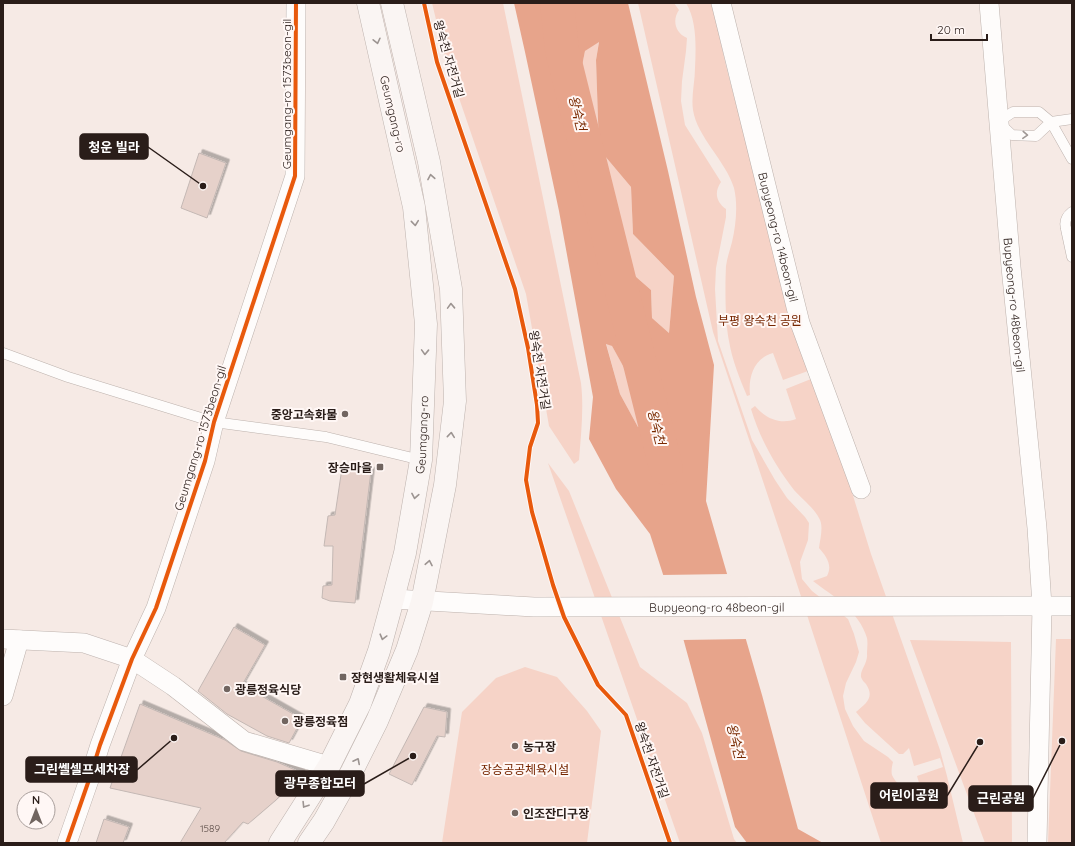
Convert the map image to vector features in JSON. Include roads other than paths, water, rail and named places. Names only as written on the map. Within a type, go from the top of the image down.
[{"type":"main road","name":"Geumgang-ro","points":[[280,843],[329,766],[360,704],[379,651],[405,552],[421,460],[426,324],[414,207],[368,3]]},
{"type":"main road","name":"Geumgang-ro","points":[[309,843],[324,821],[341,790],[377,721],[402,665],[422,602],[445,485],[455,401],[450,289],[429,162],[392,3]]},
{"type":"street","name":"Geumgang-ro 1573beon-gil","points":[[67,843],[100,745],[132,659],[156,608],[205,461],[214,422],[295,176],[296,3]]},
{"type":"street","name":"Bupyeong-ro 14beon-gil","points":[[721,3],[800,322],[861,489]]},
{"type":"street","name":"Bupyeong-ro 48beon-gil","points":[[988,3],[1037,528],[1042,606]]},
{"type":"street","name":"Bupyeong-ro 48beon-gil","points":[[393,599],[422,602],[534,607],[1072,606]]},
{"type":"street","points":[[1037,843],[1042,606]]},
{"type":"street","points":[[3,696],[11,639],[84,643],[132,659],[173,686],[244,741],[329,766]]},
{"type":"lane","points":[[1072,119],[1051,122],[1036,136],[1012,135],[998,122],[1013,112],[1039,112],[1051,122],[1072,159]]},
{"type":"lane","points":[[1072,212],[1065,221],[1069,232],[1072,256]]},
{"type":"lane","points":[[3,353],[68,377],[214,422],[326,437],[421,460]]},
{"type":"water","points":[[514,3],[628,3],[696,297],[714,365],[706,501],[762,695],[798,829],[823,843],[747,843],[735,827],[680,627],[650,534],[616,489],[589,439],[593,397],[559,211]],"holes":[[[599,42],[596,60],[599,149],[631,187],[633,234],[674,276],[669,333],[652,318],[651,290],[627,269],[608,213],[580,164],[572,116],[585,51]],[[616,309],[622,313],[644,353],[659,374],[660,400],[665,419],[638,427],[620,394],[606,344],[612,346],[627,373]]]},
{"type":"waterway","name":"왕숙천","points":[[557,3],[562,50],[666,468]]},
{"type":"place","name":"청운 빌라","points":[[203,186]]},
{"type":"place","name":"중앙고속화물","points":[[345,414]]},
{"type":"place","name":"장승마을","points":[[380,467]]},
{"type":"place","name":"장현생활체육시설","points":[[343,677]]},
{"type":"place","name":"광릉정육식당","points":[[227,689]]},
{"type":"place","name":"광릉정육점","points":[[285,721]]},
{"type":"place","name":"그린쎌셀프세차장","points":[[174,738]]},
{"type":"place","name":"근린공원","points":[[1062,741]]},
{"type":"place","name":"어린이공원","points":[[980,742]]},
{"type":"place","name":"농구장","points":[[515,746]]},
{"type":"place","name":"광무종합모터","points":[[413,756]]},
{"type":"place","name":"인조잔디구장","points":[[515,813]]},
{"type":"park label","name":"부평 왕숙천 공원","points":[[760,320]]},
{"type":"park label","name":"장승공공체육시설","points":[[525,769]]}]
